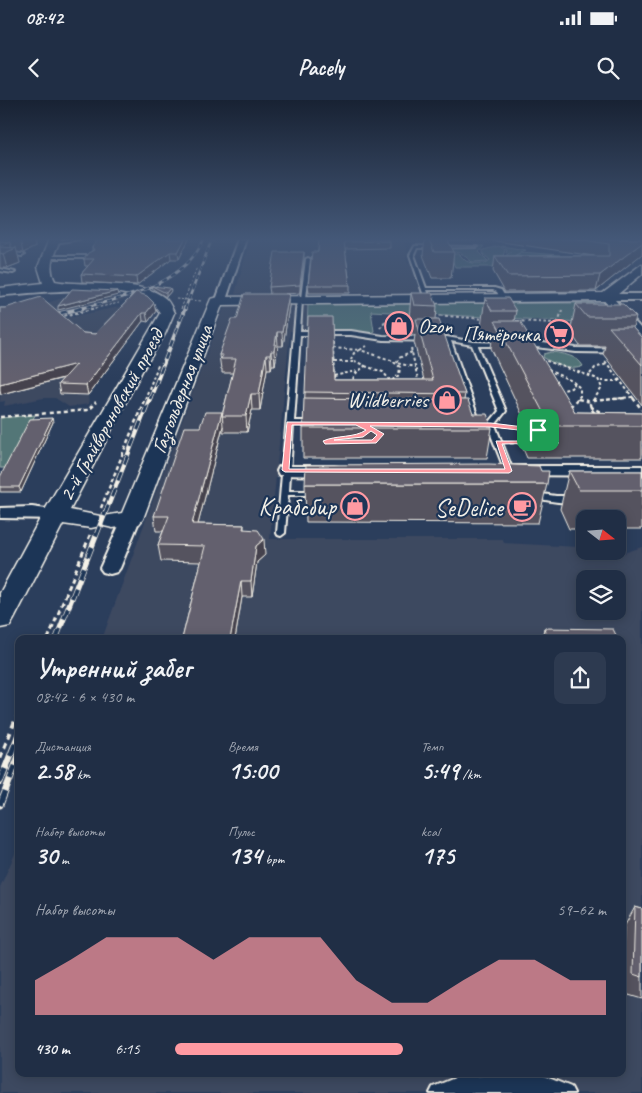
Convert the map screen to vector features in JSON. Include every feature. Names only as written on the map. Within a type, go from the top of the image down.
[{"type":"main road","points":[[16,290],[23,285]]},
{"type":"main road","points":[[606,297],[620,285]]},
{"type":"main road","name":"2-й Грайвороновский проезд","points":[[0,292],[56,286],[129,291],[159,300],[165,305],[168,313],[54,516],[0,619]]},
{"type":"main road","name":"Газгольдерная улица","points":[[106,520],[216,302],[213,301],[425,294],[504,298],[606,297]]},
{"type":"main road","points":[[54,516],[106,520]]},
{"type":"street","points":[[213,301],[220,285]]},
{"type":"street","points":[[606,297],[642,297]]},
{"type":"street","points":[[606,297],[642,337]]},
{"type":"street","points":[[285,470],[348,471]]},
{"type":"street","points":[[491,471],[509,471],[536,483],[642,471]]},
{"type":"street","points":[[0,513],[32,512],[54,516]]},
{"type":"street","name":"Газгольдерная улица","points":[[106,520],[110,568]]},
{"type":"lane","points":[[281,534],[297,333],[304,285]]},
{"type":"lane","points":[[422,285],[425,294]]},
{"type":"lane","points":[[297,333],[447,339],[474,344],[538,344],[573,350],[642,350]]},
{"type":"lane","points":[[447,339],[477,425]]},
{"type":"lane","points":[[465,425],[491,425],[501,416],[503,411],[474,344]]},
{"type":"lane","points":[[289,423],[322,423]]},
{"type":"lane","points":[[491,425],[509,471]]},
{"type":"lane","points":[[523,494],[536,483],[556,499],[585,499]]},
{"type":"lane","points":[[283,493],[327,493]]},
{"type":"lane","points":[[439,1093],[457,1086],[539,1083],[565,1093]]},
{"type":"path","points":[[178,318],[189,285]]},
{"type":"path","points":[[170,298],[184,301],[213,301]]},
{"type":"path","points":[[52,318],[126,301]]},
{"type":"path","points":[[380,328],[385,321],[398,313],[391,313]]},
{"type":"path","points":[[429,314],[487,319]]},
{"type":"path","points":[[515,321],[580,324]]},
{"type":"path","points":[[333,333],[334,384]]},
{"type":"path","points":[[354,362],[351,357],[376,337]]},
{"type":"path","points":[[409,343],[421,392]]},
{"type":"path","points":[[333,348],[360,350],[396,363],[415,366]]},
{"type":"path","points":[[597,350],[642,410]]},
{"type":"path","points":[[396,363],[399,358],[412,352]]},
{"type":"path","points":[[541,363],[538,356],[558,366],[590,374],[600,381],[620,381]]},
{"type":"path","points":[[50,635],[106,520],[160,361]]},
{"type":"path","points":[[334,362],[354,362],[366,366],[386,375],[388,379],[387,384]]},
{"type":"path","points":[[395,384],[382,386],[399,375],[400,367],[396,363]]},
{"type":"path","points":[[590,374],[595,368],[607,364]]},
{"type":"path","points":[[334,376],[359,370],[366,366]]},
{"type":"path","points":[[544,366],[575,383],[581,392],[578,399],[570,406],[570,412]]},
{"type":"path","points":[[352,388],[352,378],[359,370]]},
{"type":"path","points":[[552,376],[566,379]]},
{"type":"path","points":[[590,407],[591,402],[602,388],[600,381]]},
{"type":"path","points":[[553,392],[568,390],[575,383]]},
{"type":"path","points":[[578,399],[591,402],[632,397]]},
{"type":"path","points":[[0,417],[88,410],[99,399]]},
{"type":"path","points":[[590,407],[611,416]]},
{"type":"path","points":[[590,407],[596,414],[607,420]]},
{"type":"path","points":[[491,425],[530,429]]},
{"type":"path","points":[[498,443],[532,443]]},
{"type":"path","points":[[0,758],[15,721]]},
{"type":"shaded area","points":[[237,285],[418,285],[420,293],[235,294]]},
{"type":"shaded area","points":[[88,290],[127,300],[60,316],[5,316]]},
{"type":"shaded area","points":[[225,304],[308,304],[307,331],[290,331],[270,539],[503,539],[504,543],[576,547],[576,560],[626,560],[626,552],[642,547],[642,1093],[0,1093],[0,887],[15,854],[15,1077],[626,1077],[626,635],[103,635]]},
{"type":"shaded area","points":[[129,305],[114,359],[110,365],[86,365],[60,394],[88,395],[89,404],[69,407],[55,398],[44,398],[4,406],[5,401],[0,402],[0,331]]},
{"type":"green space","points":[[592,303],[602,306],[581,322],[371,311],[374,331],[369,334],[352,331],[307,331],[308,304]]},
{"type":"green space","points":[[551,352],[574,357],[583,366],[568,368],[557,365],[543,357],[544,354]]},
{"type":"green space","points":[[35,415],[8,468],[0,468],[0,418]]},
{"type":"building","points":[[269,285],[295,285],[269,287]]},
{"type":"building","points":[[152,286],[170,288],[166,293]]},
{"type":"building","points":[[72,289],[117,291],[58,306]]},
{"type":"building","points":[[136,292],[147,296],[154,303],[146,313],[142,313],[86,385],[58,384],[76,364],[0,384],[0,308],[41,297],[83,333],[95,334]]},
{"type":"building","points":[[411,293],[432,293],[437,306],[414,305]]},
{"type":"building","points":[[244,294],[289,294],[282,332],[277,332],[274,351],[271,351],[270,355],[266,355],[259,394],[251,394],[246,416],[222,416],[236,359],[221,359],[223,355],[219,355],[232,319],[237,319]]},
{"type":"building","points":[[485,298],[508,298],[516,311],[492,311]]},
{"type":"building","points":[[576,304],[623,304],[636,317],[587,317]]},
{"type":"building","points":[[308,317],[332,317],[334,380],[433,380],[416,319],[439,319],[465,394],[305,392]]},
{"type":"building","points":[[495,321],[520,321],[575,412],[642,413],[642,426],[534,426],[527,412],[543,412]]},
{"type":"building","points":[[609,327],[632,327],[642,338],[642,365]]},
{"type":"building","points":[[304,398],[468,400],[473,414],[487,414],[492,428],[303,428]]},
{"type":"building","points":[[205,412],[222,412],[192,524],[244,525],[243,529],[258,530],[264,539],[256,546],[251,581],[241,581],[231,635],[183,635],[205,546],[158,545],[169,516],[154,516],[184,427],[200,427]]},
{"type":"building","points":[[52,418],[19,487],[0,487],[0,477],[30,419]]},
{"type":"building","points":[[489,464],[539,466],[541,471],[549,471],[547,484],[305,484],[306,465]]},
{"type":"building","points":[[569,471],[642,471],[642,490],[579,490]]},
{"type":"building","points":[[544,628],[613,629],[616,635],[547,635]]},
{"type":"building","points":[[635,907],[642,909],[642,977],[633,974]]},
{"type":"railway","points":[[77,309],[132,295],[155,285]]},
{"type":"railway","points":[[185,309],[194,285]]},
{"type":"railway","points":[[47,316],[83,308]]},
{"type":"railway","points":[[150,399],[185,308]]},
{"type":"railway","points":[[105,514],[150,398]]},
{"type":"railway","points":[[58,635],[105,513]]},
{"type":"railway","points":[[0,782],[15,744]]},
{"type":"railway","points":[[0,805],[15,766]]},
{"type":"place","name":"Ozon","points":[[399,326]]},
{"type":"place","name":"Пятёрочка","points":[[559,334]]},
{"type":"place","name":"Wildberries","points":[[447,400]]},
{"type":"place","name":"Крабсбир","points":[[355,506]]},
{"type":"place","name":"SeDelice","points":[[522,507]]},
{"type":"route","points":[[538,430],[491,425],[363,424],[369,430],[363,435],[352,438],[334,438],[325,442],[374,442],[381,434],[369,430],[366,427],[363,424],[289,423],[285,470],[509,471],[498,443],[556,443],[548,435],[538,430]]}]
